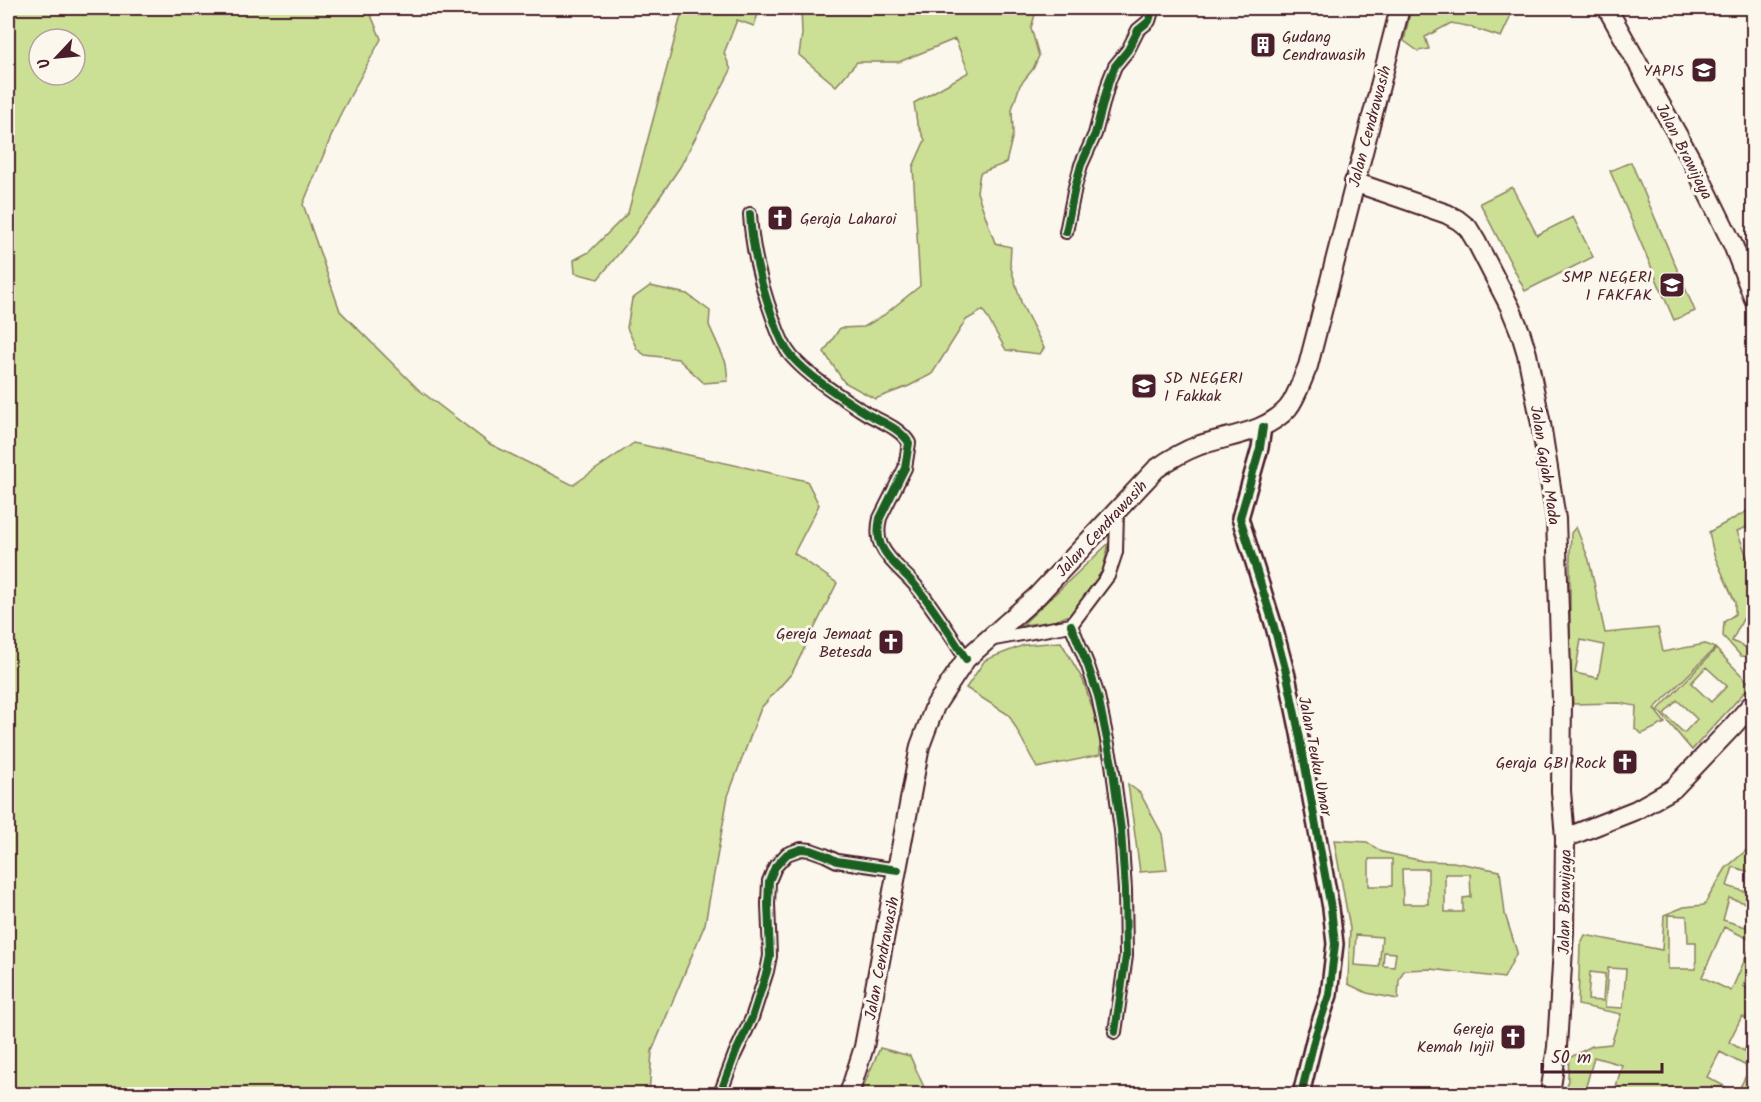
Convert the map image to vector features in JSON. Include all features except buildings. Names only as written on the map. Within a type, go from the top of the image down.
[{"type":"main road","name":"Jalan Cendrawasih","points":[[849,1095],[864,1047],[898,870],[910,791],[920,746],[935,706],[966,659],[1037,596],[1156,469],[1177,455],[1199,445],[1263,427],[1290,405],[1308,366],[1400,8]]},
{"type":"main road","name":"Jalan Brawijaya","points":[[1607,8],[1692,161],[1733,245],[1754,299]]},
{"type":"main road","name":"Jalan Gajah Mada","points":[[1354,182],[1447,214],[1468,228],[1506,298],[1521,334],[1541,424],[1556,519],[1562,702],[1561,791],[1565,838]]},
{"type":"main road","name":"Jalan Brawijaya","points":[[1550,1095],[1557,1047],[1564,932],[1565,838],[1636,810],[1673,789],[1754,702]]},
{"type":"street","points":[[1066,232],[1081,165],[1095,134],[1109,81],[1115,66],[1128,51],[1138,30],[1151,19],[1151,8]]},
{"type":"street","points":[[750,214],[756,265],[780,339],[790,356],[822,383],[872,418],[900,432],[909,443],[905,468],[880,518],[878,526],[880,542],[888,556],[930,605],[966,659]]},
{"type":"street","name":"Jalan Teuku Umar","points":[[1263,427],[1260,448],[1240,518],[1270,612],[1287,676],[1335,944],[1329,995],[1315,1037],[1301,1095]]},
{"type":"street","points":[[988,640],[1071,625],[1108,576],[1116,552],[1117,511]]},
{"type":"street","points":[[1071,625],[1098,696],[1107,736],[1120,830],[1125,890],[1126,956],[1115,1032]]},
{"type":"street","points":[[720,1095],[732,1062],[753,1018],[767,971],[770,956],[769,881],[775,867],[787,854],[801,849],[811,850],[837,861],[898,870]]},
{"type":"green space","points":[[8,8],[368,8],[381,39],[341,113],[303,204],[340,311],[418,389],[490,444],[573,485],[634,443],[807,481],[819,505],[794,553],[837,583],[792,673],[761,708],[728,796],[705,924],[652,1051],[649,1094],[8,1094]]},
{"type":"green space","points":[[683,8],[760,8],[754,26],[737,20],[724,53],[731,70],[680,167],[634,235],[598,279],[575,273],[574,260],[589,252],[628,213]]},
{"type":"green space","points":[[801,8],[1037,8],[1031,28],[1039,56],[1033,69],[1020,85],[1012,109],[1013,134],[1006,163],[980,173],[977,192],[995,243],[1011,247],[1010,265],[1022,305],[1044,348],[1040,354],[1006,350],[983,310],[966,320],[932,374],[909,386],[875,399],[844,382],[824,352],[840,328],[864,327],[884,315],[920,286],[913,167],[925,140],[917,123],[914,103],[969,72],[955,39],[899,62],[857,62],[836,86],[799,55],[802,34]]},
{"type":"green space","points":[[1411,8],[1512,8],[1501,37],[1451,23],[1425,37],[1429,49],[1418,51],[1404,41]]},
{"type":"green space","points":[[1631,162],[1695,311],[1674,320],[1610,171]]},
{"type":"green space","points":[[1512,187],[1537,235],[1573,217],[1593,257],[1525,291],[1480,203]]},
{"type":"green space","points":[[650,286],[687,294],[710,311],[709,325],[726,363],[728,381],[704,383],[678,359],[645,355],[637,349],[627,328],[632,299]]},
{"type":"green space","points":[[1753,508],[1753,528],[1752,525],[1737,531],[1753,572],[1753,624],[1743,619],[1732,641],[1753,651],[1753,657],[1741,656],[1723,636],[1724,622],[1735,614],[1735,602],[1714,555],[1709,532]]},
{"type":"green space","points":[[1576,527],[1589,560],[1605,633],[1658,628],[1663,652],[1705,644],[1715,648],[1654,709],[1665,723],[1642,734],[1635,729],[1636,706],[1619,703],[1573,704],[1570,657],[1571,533]],"holes":[[[1581,640],[1604,645],[1598,678],[1575,673]]]},
{"type":"green space","points":[[1109,543],[1103,569],[1076,612],[1056,621],[1022,625]]},
{"type":"green space","points":[[1061,642],[1083,680],[1100,731],[1100,755],[1037,768],[1009,715],[966,688],[985,660],[1024,645]]},
{"type":"green space","points":[[1716,649],[1751,685],[1692,750],[1658,710]],"holes":[[[1706,667],[1727,686],[1711,702],[1691,683]],[[1677,700],[1697,719],[1684,733],[1664,714]]]},
{"type":"green space","points":[[1128,784],[1140,793],[1162,834],[1167,870],[1140,872]]},
{"type":"green space","points":[[1334,840],[1367,842],[1382,852],[1423,861],[1453,862],[1500,871],[1505,914],[1517,952],[1504,978],[1431,969],[1404,970],[1399,980],[1398,999],[1367,993],[1348,984],[1350,928]],"holes":[[[1369,859],[1392,859],[1392,886],[1369,886]],[[1402,869],[1428,869],[1428,904],[1403,904]],[[1445,874],[1470,874],[1471,897],[1463,898],[1463,912],[1445,912]],[[1356,935],[1382,937],[1379,967],[1354,965]],[[1384,952],[1396,953],[1394,967],[1383,966]]]},
{"type":"green space","points":[[1753,847],[1753,873],[1733,867],[1727,886],[1753,894],[1753,941],[1753,964],[1743,986],[1753,991],[1753,1022],[1742,1016],[1729,1042],[1744,1051],[1753,1033],[1753,1094],[1614,1094],[1622,1065],[1594,1057],[1584,1094],[1567,1094],[1569,1058],[1592,1046],[1611,1044],[1621,1014],[1578,1005],[1580,945],[1585,935],[1662,950],[1664,915],[1684,907],[1704,905],[1726,868]],"holes":[[[1729,898],[1752,905],[1746,927],[1723,920]],[[1668,915],[1687,916],[1688,942],[1696,942],[1696,969],[1668,969]],[[1724,927],[1753,941],[1731,991],[1702,977]],[[1608,968],[1626,969],[1623,1008],[1605,1007]],[[1590,972],[1605,974],[1603,1001],[1588,1000]],[[1720,1052],[1750,1068],[1737,1093],[1707,1077]]]},
{"type":"green space","points":[[880,1048],[910,1056],[927,1094],[860,1094]]},
{"type":"cycle path","points":[[1066,232],[1081,165],[1095,134],[1109,81],[1115,66],[1128,50],[1138,30],[1149,21],[1151,8]]},
{"type":"cycle path","points":[[750,214],[761,282],[777,330],[789,353],[807,372],[867,414],[900,432],[909,443],[905,468],[880,518],[878,532],[880,542],[888,556],[929,603],[966,659]]},
{"type":"cycle path","points":[[1263,427],[1260,448],[1240,518],[1287,676],[1331,908],[1335,944],[1329,995],[1315,1037],[1301,1094]]},
{"type":"cycle path","points":[[1071,625],[1098,696],[1112,764],[1121,830],[1126,956],[1115,1032]]},
{"type":"cycle path","points":[[720,1094],[752,1018],[767,971],[770,956],[769,881],[775,867],[787,854],[801,849],[811,850],[837,861],[898,870]]},
{"type":"place","name":"Gudang Cendrawasih","points":[[1263,45]]},
{"type":"place","name":"YAPIS","points":[[1704,70]]},
{"type":"place","name":"Geraja Laharoi","points":[[780,218]]},
{"type":"place","name":"SMP NEGERI 1 FAKFAK","points":[[1672,285]]},
{"type":"place","name":"SD NEGERI I Fakkak","points":[[1144,386]]},
{"type":"place","name":"Gereja Jemaat Betesda","points":[[891,642]]},
{"type":"place","name":"Geraja GBI Rock","points":[[1625,762]]},
{"type":"place","name":"Gereja Kemah Injil","points":[[1513,1037]]}]
